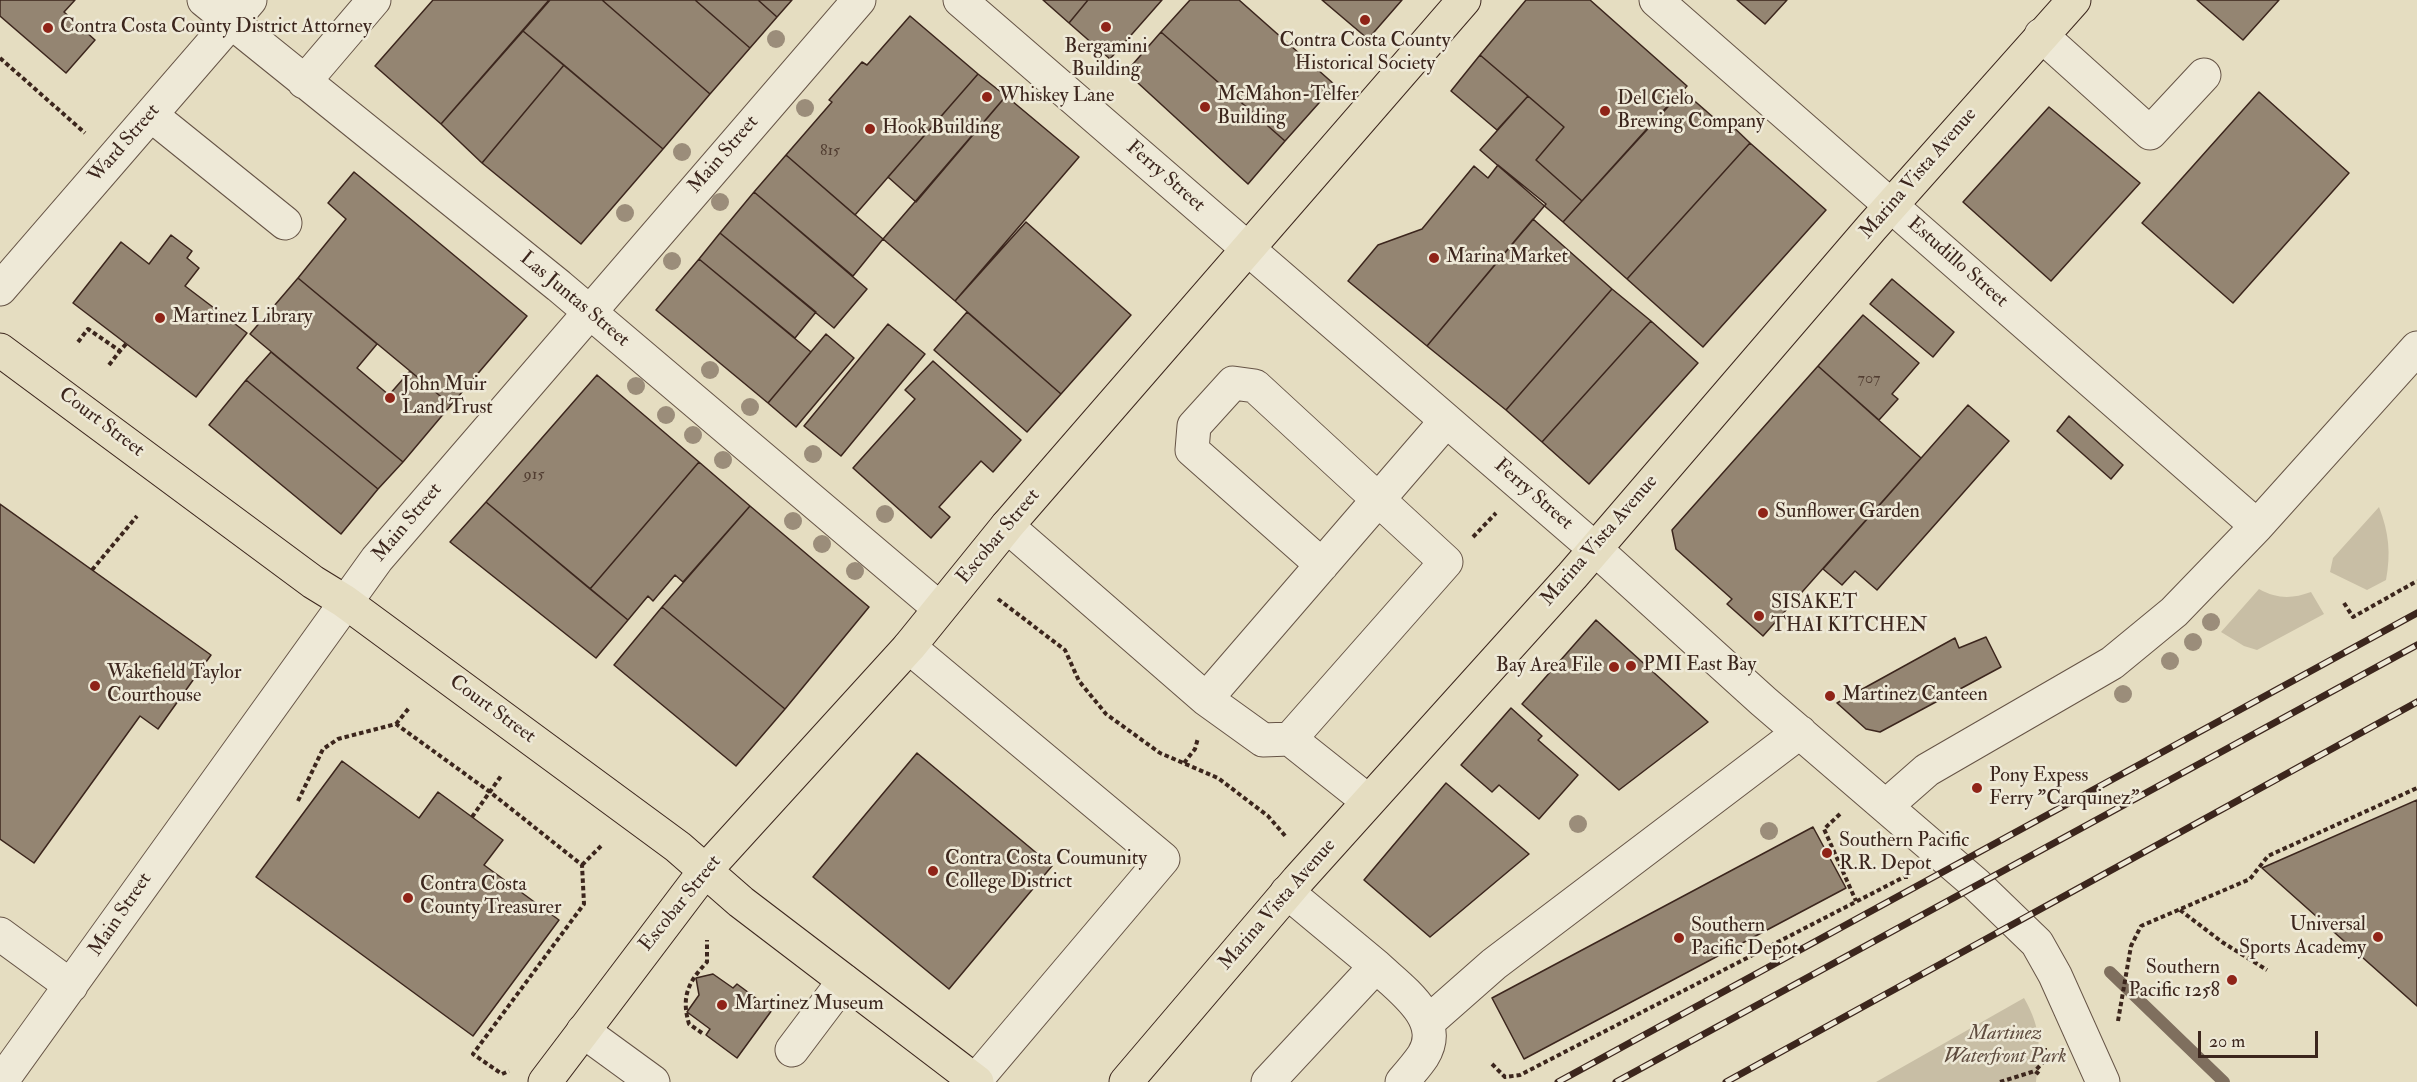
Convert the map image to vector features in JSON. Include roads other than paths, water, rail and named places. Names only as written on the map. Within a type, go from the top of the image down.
[{"type":"main road","name":"Escobar Street","points":[[545,1082],[704,872],[909,646],[1007,526],[1464,0]]},
{"type":"main road","name":"Marina Vista Avenue","points":[[1126,1082],[1287,892],[1594,548],[1891,206],[2074,0]]},
{"type":"main road","name":"Court Street","points":[[0,350],[313,582],[344,601],[678,847],[704,872],[976,1081]]},
{"type":"street","name":"Las Juntas Street","points":[[204,0],[241,11],[304,82],[589,312],[939,608]]},
{"type":"street","points":[[304,82],[374,0]]},
{"type":"street","name":"Main Street","points":[[1,1082],[376,559],[859,0]]},
{"type":"street","name":"Ferry Street","points":[[960,0],[1594,548],[1800,732],[1977,885],[2037,943],[2055,975],[2103,1082]]},
{"type":"street","name":"Estudillo Street","points":[[1656,0],[2257,526]]},
{"type":"street","name":"Ward Street","points":[[0,289],[241,11]]},
{"type":"street","points":[[2042,35],[2150,133],[2204,75]]},
{"type":"street","points":[[151,115],[285,223]]},
{"type":"street","points":[[1886,806],[1927,770],[2112,663],[2174,612],[2257,526],[2417,348]]},
{"type":"street","points":[[1290,739],[1446,562],[1255,386],[1233,383],[1194,426],[1192,450],[1322,564]]},
{"type":"street","points":[[1206,699],[1446,421]]},
{"type":"street","points":[[1007,526],[1206,699],[1263,740],[1290,739],[1368,801]]},
{"type":"street","points":[[909,646],[1163,859],[976,1081]]},
{"type":"street","points":[[1427,1023],[1494,964],[1800,732]]},
{"type":"street","points":[[1287,892],[1376,966],[1424,1012],[1429,1032],[1424,1054],[1402,1082]]},
{"type":"street","points":[[0,934],[71,986]]},
{"type":"street","points":[[1268,1082],[1376,966]]},
{"type":"street","points":[[792,1050],[844,981]]},
{"type":"street","points":[[583,1031],[653,1082]]},
{"type":"street","points":[[2074,1082],[2080,1035]]},
{"type":"waterway","points":[[2110,972],[2224,1082]]},
{"type":"railway","points":[[1558,1082],[2417,613]]},
{"type":"railway","points":[[1616,1082],[2417,645]]},
{"type":"railway","points":[[1726,1082],[2417,702]]},
{"type":"place","name":"Contra Costa County Historical Society","points":[[1365,20]]},
{"type":"place","name":"Bergamini Building","points":[[1106,27]]},
{"type":"place","name":"Contra Costa County District Attorney","points":[[48,28]]},
{"type":"place","name":"Whiskey Lane","points":[[987,97]]},
{"type":"place","name":"McMahon-Telfer Building","points":[[1205,107]]},
{"type":"place","name":"Del Cielo Brewing Company","points":[[1605,111]]},
{"type":"place","name":"Hook Building","points":[[870,129]]},
{"type":"place","name":"Marina Market","points":[[1434,258]]},
{"type":"place","name":"Martinez Library","points":[[160,318]]},
{"type":"place","name":"John Muir Land Trust","points":[[390,398]]},
{"type":"place","name":"Sunflower Garden","points":[[1763,513]]},
{"type":"place","name":"SISAKET THAI KITCHEN","points":[[1759,616]]},
{"type":"place","name":"PMI East Bay","points":[[1631,666]]},
{"type":"place","name":"Bay Area File","points":[[1614,667]]},
{"type":"place","name":"Wakefield Taylor Courthouse","points":[[95,686]]},
{"type":"place","name":"Martinez Canteen","points":[[1830,696]]},
{"type":"place","name":"Pony Expess Ferry \"Carquinez\"","points":[[1977,788]]},
{"type":"place","name":"Southern Pacific R.R. Depot","points":[[1827,853]]},
{"type":"place","name":"Contra Costa Coumunity College District","points":[[933,871]]},
{"type":"place","name":"Contra Costa County Treasurer","points":[[408,898]]},
{"type":"place","name":"Universal Sports Academy","points":[[2378,937]]},
{"type":"place","name":"Southern Pacific Depot","points":[[1679,938]]},
{"type":"place","name":"Southern Pacific 1258","points":[[2232,980]]},
{"type":"place","name":"Martinez Museum","points":[[722,1005]]},
{"type":"park label","name":"Martinez Waterfront Park","points":[[2005,1046]]}]
